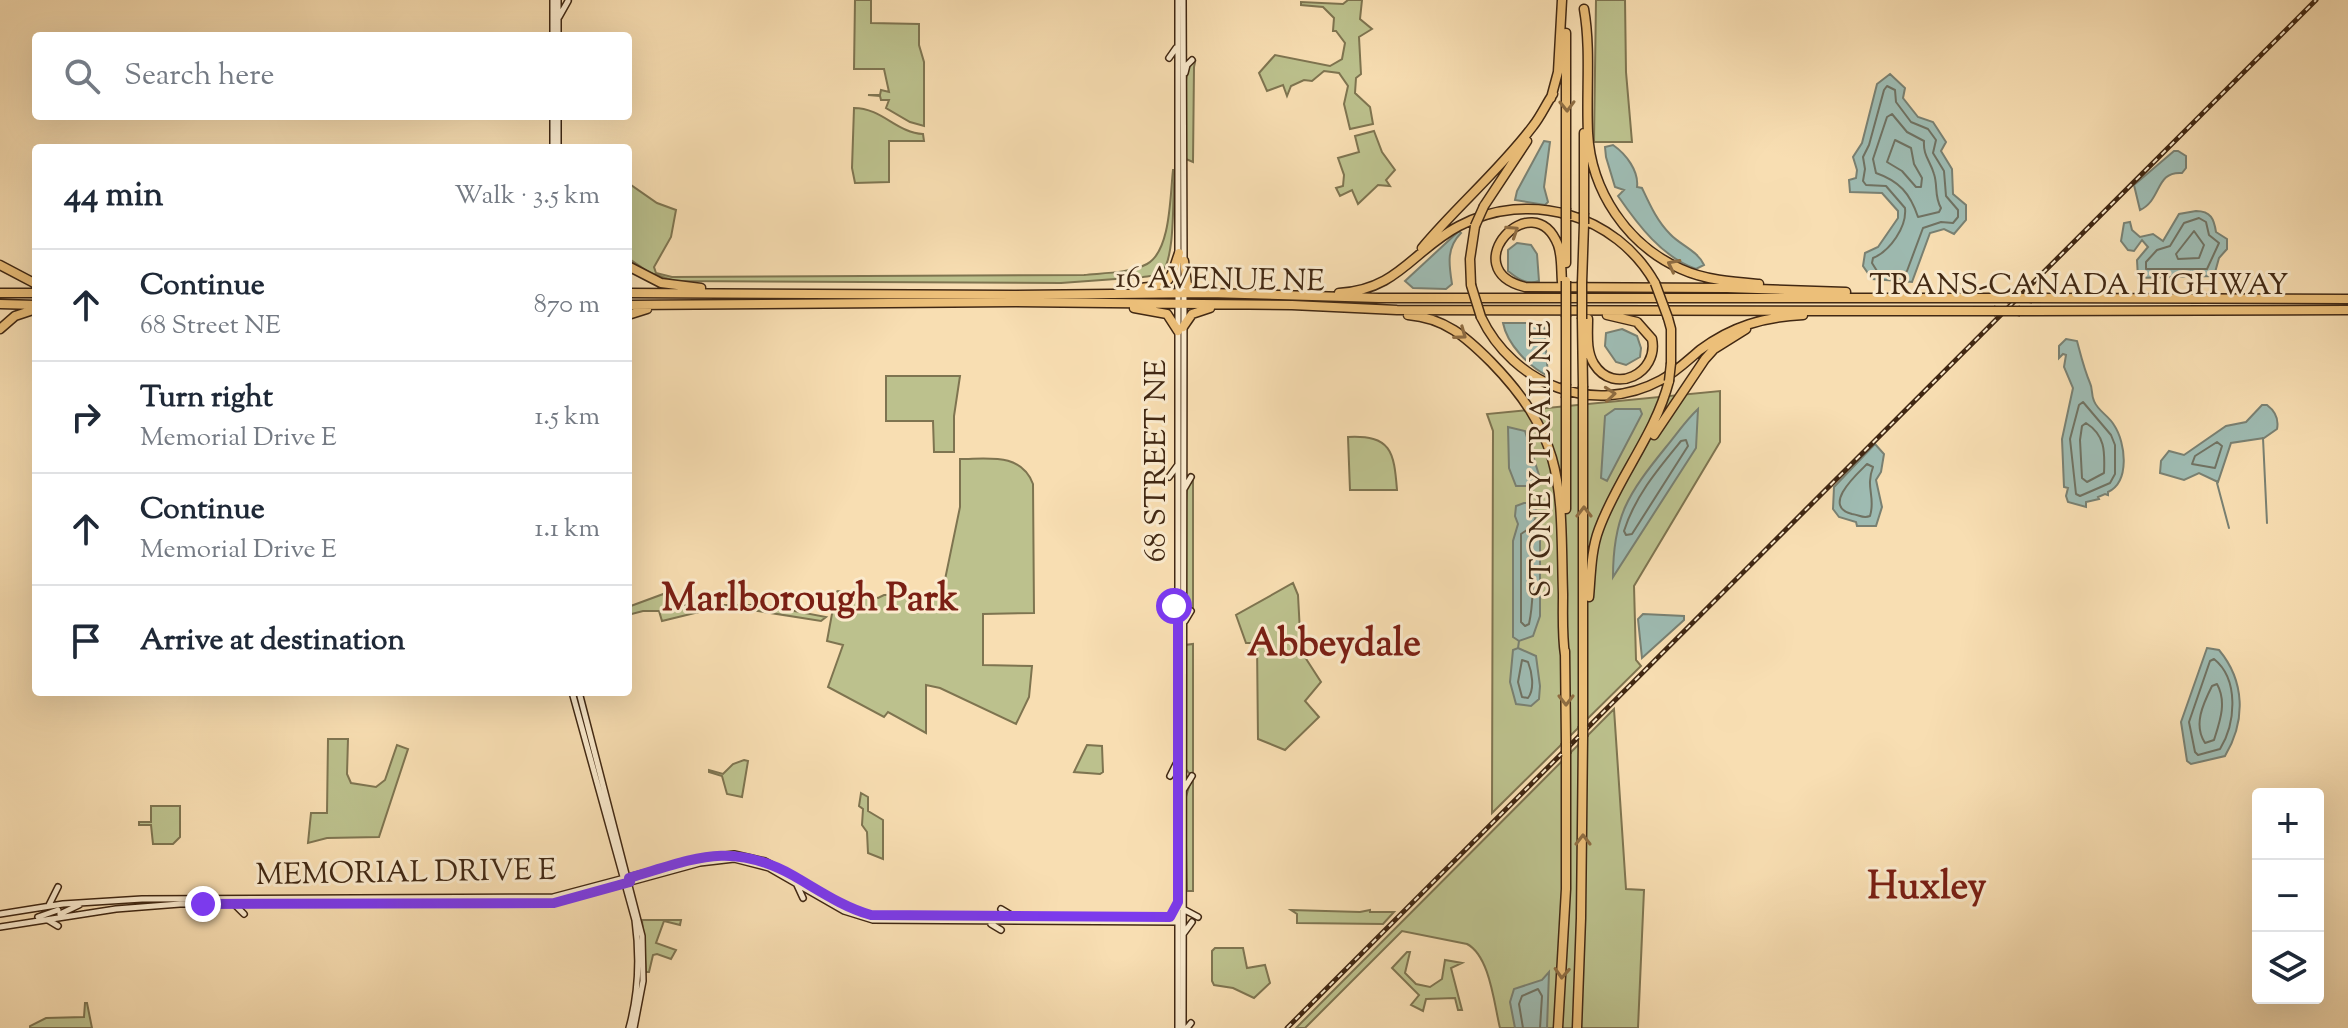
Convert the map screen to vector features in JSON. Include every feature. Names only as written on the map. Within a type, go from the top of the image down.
[{"type":"highway","points":[[1564,0],[1559,65],[1553,94],[1539,124],[1484,206],[1475,226],[1470,259],[1471,285],[1481,317],[1491,337],[1505,354],[1536,379],[1560,390],[1600,395],[1630,391],[1662,379],[1712,341],[1745,324],[1797,315],[1889,311]]},
{"type":"highway","name":"STONEY TRAIL NE","points":[[1558,1028],[1565,918],[1566,754],[1564,0]]},
{"type":"highway","points":[[1551,310],[1555,313],[1611,315],[1637,322],[1647,330],[1653,343],[1648,366],[1627,379],[1604,374],[1594,364],[1591,355],[1585,319],[1584,284],[1584,4]]},
{"type":"highway","points":[[1584,4],[1591,157],[1601,190],[1624,226],[1652,253],[1681,269],[1723,281],[1928,297]]},
{"type":"highway","points":[[1399,274],[1519,144],[1536,124],[1553,94]]},
{"type":"highway","points":[[1272,294],[1353,292],[1378,285],[1399,274],[1457,227],[1490,213],[1526,208],[1564,213],[1605,230],[1632,253],[1655,283],[1668,318],[1671,329],[1669,381],[1651,430],[1598,530],[1592,560],[1584,674]]},
{"type":"highway","points":[[1564,281],[1559,248],[1547,229],[1526,223],[1504,234],[1497,249],[1498,266],[1510,281],[1525,287],[1832,291]]},
{"type":"highway","points":[[1181,257],[1189,288],[1209,293]]},
{"type":"highway","points":[[1069,295],[1076,291],[1145,288],[1164,284],[1181,257]]},
{"type":"highway","points":[[0,265],[32,282]]},
{"type":"highway","points":[[632,268],[665,284],[745,293]]},
{"type":"highway","points":[[0,293],[32,293]]},
{"type":"highway","name":"16 AVENUE NE","points":[[632,293],[1069,295],[1397,310],[1810,310]]},
{"type":"highway","name":"16 AVENUE NE","points":[[632,305],[1114,303],[1209,293],[1379,298],[1810,297]]},
{"type":"highway","name":"TRANS-CANADA HIGHWAY","points":[[1810,297],[2348,299]]},
{"type":"highway","points":[[1098,303],[1107,300],[1181,298],[1317,302],[1379,298]]},
{"type":"highway","points":[[1114,303],[1121,307],[1164,312],[1181,329],[1192,314],[1200,310],[1282,309],[1292,305]]},
{"type":"highway","points":[[0,304],[32,307]]},
{"type":"highway","points":[[632,314],[647,309],[736,305]]},
{"type":"highway","points":[[1305,306],[1310,310],[1418,316],[1451,327],[1485,356],[1532,409],[1551,449],[1559,484],[1565,655]]},
{"type":"highway","points":[[0,329],[15,316],[32,309]]},
{"type":"highway","name":"TRANS-CANADA HIGHWAY","points":[[1810,310],[2348,310]]},
{"type":"highway","points":[[1612,503],[1693,372],[1714,349],[1745,329],[1797,315]]},
{"type":"highway","name":"STONEY TRAIL NE","points":[[1577,1028],[1584,674],[1585,319]]},
{"type":"main road","points":[[555,0],[558,22]]},
{"type":"main road","points":[[555,0],[555,32]]},
{"type":"main road","name":"68 STREET NE","points":[[1181,0],[1178,39],[1181,257]]},
{"type":"main road","name":"68 STREET NE","points":[[1181,0],[1181,916]]},
{"type":"main road","points":[[556,32],[568,1]]},
{"type":"main road","points":[[1169,58],[1178,39]]},
{"type":"main road","points":[[1183,82],[1187,65],[1192,60]]},
{"type":"main road","points":[[555,120],[555,144]]},
{"type":"main road","name":"68 STREET NE","points":[[1181,329],[1178,597],[1178,902],[1181,916]]},
{"type":"main road","points":[[1169,477],[1179,462]]},
{"type":"main road","points":[[1183,489],[1191,477]]},
{"type":"main road","points":[[1169,611],[1178,597]]},
{"type":"main road","points":[[1183,625],[1191,611]]},
{"type":"main road","points":[[573,696],[627,882],[635,920],[639,958],[632,1028]]},
{"type":"main road","points":[[580,696],[623,869],[613,884]]},
{"type":"main road","points":[[1170,776],[1178,760]]},
{"type":"main road","points":[[1182,794],[1192,776]]},
{"type":"main road","name":"MEMORIAL DRIVE E","points":[[627,882],[644,873],[700,858],[734,854],[765,861],[860,912],[886,917],[1168,919]]},
{"type":"main road","name":"MEMORIAL DRIVE E","points":[[0,914],[48,906],[142,899],[553,897],[639,880],[712,861],[734,859],[763,866],[844,911],[873,920],[987,922],[1168,919],[1181,916]]},
{"type":"main road","points":[[623,869],[644,873]]},
{"type":"main road","points":[[815,878],[821,892]]},
{"type":"main road","points":[[635,901],[639,880]]},
{"type":"main road","points":[[613,884],[627,882]]},
{"type":"main road","points":[[627,882],[635,901],[642,936],[644,971],[642,996],[632,1028]]},
{"type":"main road","name":"MEMORIAL DRIVE E","points":[[0,927],[58,913],[138,907],[234,903],[554,903],[613,884]]},
{"type":"main road","points":[[797,884],[803,898]]},
{"type":"main road","points":[[48,906],[54,900],[58,887]]},
{"type":"main road","points":[[14,924],[92,902]]},
{"type":"main road","points":[[1178,902],[1168,919],[1180,932]]},
{"type":"main road","points":[[234,903],[244,914]]},
{"type":"main road","points":[[1001,909],[1016,917]]},
{"type":"main road","points":[[1185,1027],[1181,916],[1198,917]]},
{"type":"main road","points":[[43,919],[54,921],[58,926]]},
{"type":"main road","points":[[987,922],[1001,930]]},
{"type":"main road","points":[[1180,932],[1192,922]]},
{"type":"green space","points":[[855,0],[871,0],[871,23],[919,24],[919,45],[924,62],[924,126],[886,108],[889,100],[868,95],[880,95],[881,90],[889,92],[884,69],[854,69]]},
{"type":"green space","points":[[1348,0],[1362,0],[1360,19],[1372,29],[1359,37],[1361,74],[1356,78],[1355,93],[1370,107],[1373,124],[1350,129],[1344,104],[1348,86],[1339,73],[1324,71],[1312,81],[1304,80],[1291,86],[1287,96],[1283,85],[1267,91],[1259,73],[1275,55],[1330,66],[1342,59],[1345,43],[1333,31],[1334,18],[1323,7],[1301,5],[1301,2],[1343,4]]},
{"type":"green space","points":[[1596,0],[1625,0],[1626,72],[1632,142],[1594,142]]},
{"type":"green space","points":[[1195,62],[1193,162],[1186,159],[1185,88],[1188,66]]},
{"type":"green space","points":[[854,108],[873,112],[905,130],[923,134],[924,141],[889,141],[889,182],[855,183],[852,168]]},
{"type":"green space","points":[[1374,131],[1382,152],[1395,170],[1386,180],[1390,186],[1378,185],[1358,204],[1352,190],[1340,196],[1336,188],[1343,186],[1344,175],[1338,158],[1359,152],[1355,136]]},
{"type":"green space","points":[[1175,170],[1170,253],[1162,272],[1153,276],[1061,283],[675,281],[650,273],[632,261],[632,186],[657,203],[676,210],[671,237],[654,267],[656,273],[672,277],[1084,275],[1125,271],[1147,264],[1155,257],[1168,222]]},
{"type":"green space","points":[[886,376],[960,376],[954,416],[954,452],[934,452],[933,421],[886,421]]},
{"type":"green space","points":[[1720,391],[1720,442],[1634,586],[1636,660],[1641,666],[1492,813],[1493,431],[1487,414]]},
{"type":"green space","points":[[1348,437],[1373,439],[1388,448],[1397,490],[1350,490]]},
{"type":"green space","points":[[992,458],[1012,462],[1028,474],[1033,484],[1034,613],[983,614],[983,665],[1032,666],[1029,697],[1016,724],[940,688],[926,685],[926,733],[888,712],[884,717],[828,687],[843,645],[827,641],[838,591],[878,598],[884,595],[942,594],[960,507],[960,459]]},
{"type":"green space","points":[[1193,480],[1193,609],[1186,606],[1186,503],[1187,486]]},
{"type":"green space","points":[[1293,583],[1298,595],[1301,651],[1321,682],[1305,701],[1319,717],[1285,750],[1258,739],[1257,643],[1246,643],[1236,615]]},
{"type":"green space","points":[[666,593],[667,605],[763,605],[826,617],[821,621],[758,611],[703,611],[662,621],[659,611],[632,614],[632,606]]},
{"type":"green space","points":[[1193,644],[1193,773],[1189,773],[1185,768],[1185,645]]},
{"type":"green space","points":[[1614,709],[1626,889],[1644,890],[1638,1028],[1500,1028],[1490,982],[1475,950],[1467,944],[1402,931],[1305,1028],[1296,1028]]},
{"type":"green space","points":[[328,739],[348,739],[347,774],[351,783],[376,787],[385,780],[397,745],[408,749],[379,837],[327,838],[308,843],[311,813],[327,813]]},
{"type":"green space","points":[[1087,745],[1102,746],[1103,772],[1100,774],[1074,772]]},
{"type":"green space","points":[[748,761],[742,797],[727,794],[722,776],[709,770],[723,774],[733,764]]},
{"type":"green space","points":[[1191,780],[1193,891],[1187,891],[1185,800]]},
{"type":"green space","points":[[861,793],[868,797],[868,811],[883,820],[883,859],[868,853],[867,832],[862,825],[863,809],[859,806]]},
{"type":"green space","points":[[151,806],[180,806],[180,837],[173,844],[153,844],[151,825],[139,825],[139,822],[151,822]]},
{"type":"green space","points":[[1291,910],[1394,912],[1383,924],[1297,923],[1297,914]]},
{"type":"green space","points":[[642,920],[681,920],[680,925],[664,921],[656,943],[676,950],[671,959],[653,955],[649,972],[646,972]]},
{"type":"green space","points":[[1215,948],[1243,948],[1247,968],[1265,965],[1270,983],[1254,998],[1233,988],[1214,985],[1212,951]]},
{"type":"green space","points":[[1410,952],[1405,973],[1416,984],[1430,987],[1442,979],[1445,960],[1462,963],[1451,968],[1462,1010],[1458,1010],[1455,998],[1426,999],[1423,1011],[1411,1005],[1419,995],[1392,968]]},
{"type":"green space","points":[[85,1003],[92,1028],[30,1028],[46,1018],[84,1017]]},
{"type":"water","points":[[1890,74],[1905,88],[1903,98],[1918,117],[1933,122],[1946,142],[1941,151],[1952,169],[1953,194],[1966,205],[1966,220],[1954,234],[1944,229],[1930,233],[1912,282],[1872,279],[1863,266],[1865,253],[1878,247],[1898,218],[1898,211],[1882,193],[1850,192],[1849,180],[1856,178],[1857,170],[1853,157],[1862,143],[1877,84]]},
{"type":"water","points":[[1544,141],[1550,142],[1544,187],[1548,202],[1545,205],[1515,200],[1517,191]]},
{"type":"water","points":[[1613,145],[1631,163],[1637,187],[1642,188],[1661,224],[1704,265],[1696,269],[1672,257],[1634,218],[1618,196],[1624,190],[1615,187],[1606,157],[1605,147]]},
{"type":"water","points":[[2174,151],[2186,156],[2186,168],[2182,173],[2167,177],[2152,200],[2140,210],[2134,185]]},
{"type":"water","points":[[2196,211],[2208,214],[2216,232],[2227,239],[2227,249],[2219,258],[2214,276],[2138,278],[2137,260],[2148,247],[2142,240],[2134,251],[2128,250],[2121,241],[2124,223],[2130,222],[2132,230],[2140,237],[2153,234],[2163,241],[2179,214]]},
{"type":"water","points":[[1459,231],[1461,233],[1450,257],[1452,284],[1446,289],[1413,288],[1405,281]]},
{"type":"water","points":[[1517,243],[1531,245],[1537,254],[1539,281],[1522,280],[1508,271],[1508,250]]},
{"type":"water","points":[[1503,323],[1544,323],[1548,376],[1520,354],[1509,339]]},
{"type":"water","points":[[1622,329],[1637,336],[1641,348],[1640,357],[1626,365],[1616,362],[1605,346],[1606,333]]},
{"type":"water","points":[[2066,339],[2077,341],[2094,401],[2114,425],[2123,451],[2120,480],[2108,495],[2086,502],[2086,507],[2068,502],[2068,488],[2064,487],[2062,439],[2073,388],[2064,367],[2066,355],[2059,358],[2059,346]]},
{"type":"water","points":[[2262,405],[2267,405],[2274,413],[2277,429],[2264,438],[2231,443],[2218,482],[2199,473],[2184,480],[2160,473],[2161,461],[2169,451],[2184,455],[2226,426],[2246,422]]},
{"type":"water","points":[[1615,409],[1640,409],[1642,414],[1607,481],[1601,478],[1605,416]]},
{"type":"water","points":[[1698,409],[1696,448],[1613,577],[1616,538],[1625,507],[1653,464]]},
{"type":"water","points":[[1508,427],[1525,431],[1539,475],[1528,486],[1516,486],[1509,468]]},
{"type":"water","points":[[1875,444],[1884,454],[1881,472],[1876,480],[1882,507],[1876,526],[1857,526],[1856,522],[1839,517],[1833,509],[1834,487]]},
{"type":"water","points":[[1531,503],[1537,511],[1534,523],[1540,533],[1540,616],[1533,636],[1519,641],[1513,637],[1513,541],[1518,524],[1516,506]]},
{"type":"water","points":[[1643,614],[1684,616],[1684,620],[1642,658],[1638,619]]},
{"type":"water","points":[[1518,648],[1536,656],[1539,699],[1531,706],[1516,704],[1510,682],[1513,650]]},
{"type":"water","points":[[2207,648],[2219,650],[2228,662],[2238,688],[2239,715],[2237,729],[2225,756],[2191,764],[2187,761],[2181,722]]},
{"type":"water","points":[[1549,972],[1547,1028],[1515,1028],[1510,1002],[1514,989],[1542,980]]},
{"type":"waterway","points":[[2263,438],[2267,523]]},
{"type":"waterway","points":[[2217,483],[2229,528]]},
{"type":"waterway","points":[[1518,648],[1519,641]]},
{"type":"railway","points":[[1287,1028],[2316,0]]},
{"type":"district","name":"Marlborough Park","points":[[810,601]]},
{"type":"district","name":"Abbeydale","points":[[1334,646]]},
{"type":"district","name":"Huxley","points":[[1927,889]]},
{"type":"route","points":[[203,904],[556,903],[700,858],[734,854],[765,861],[848,907],[871,915],[1170,917],[1178,902],[1178,597],[1174,606]]}]
